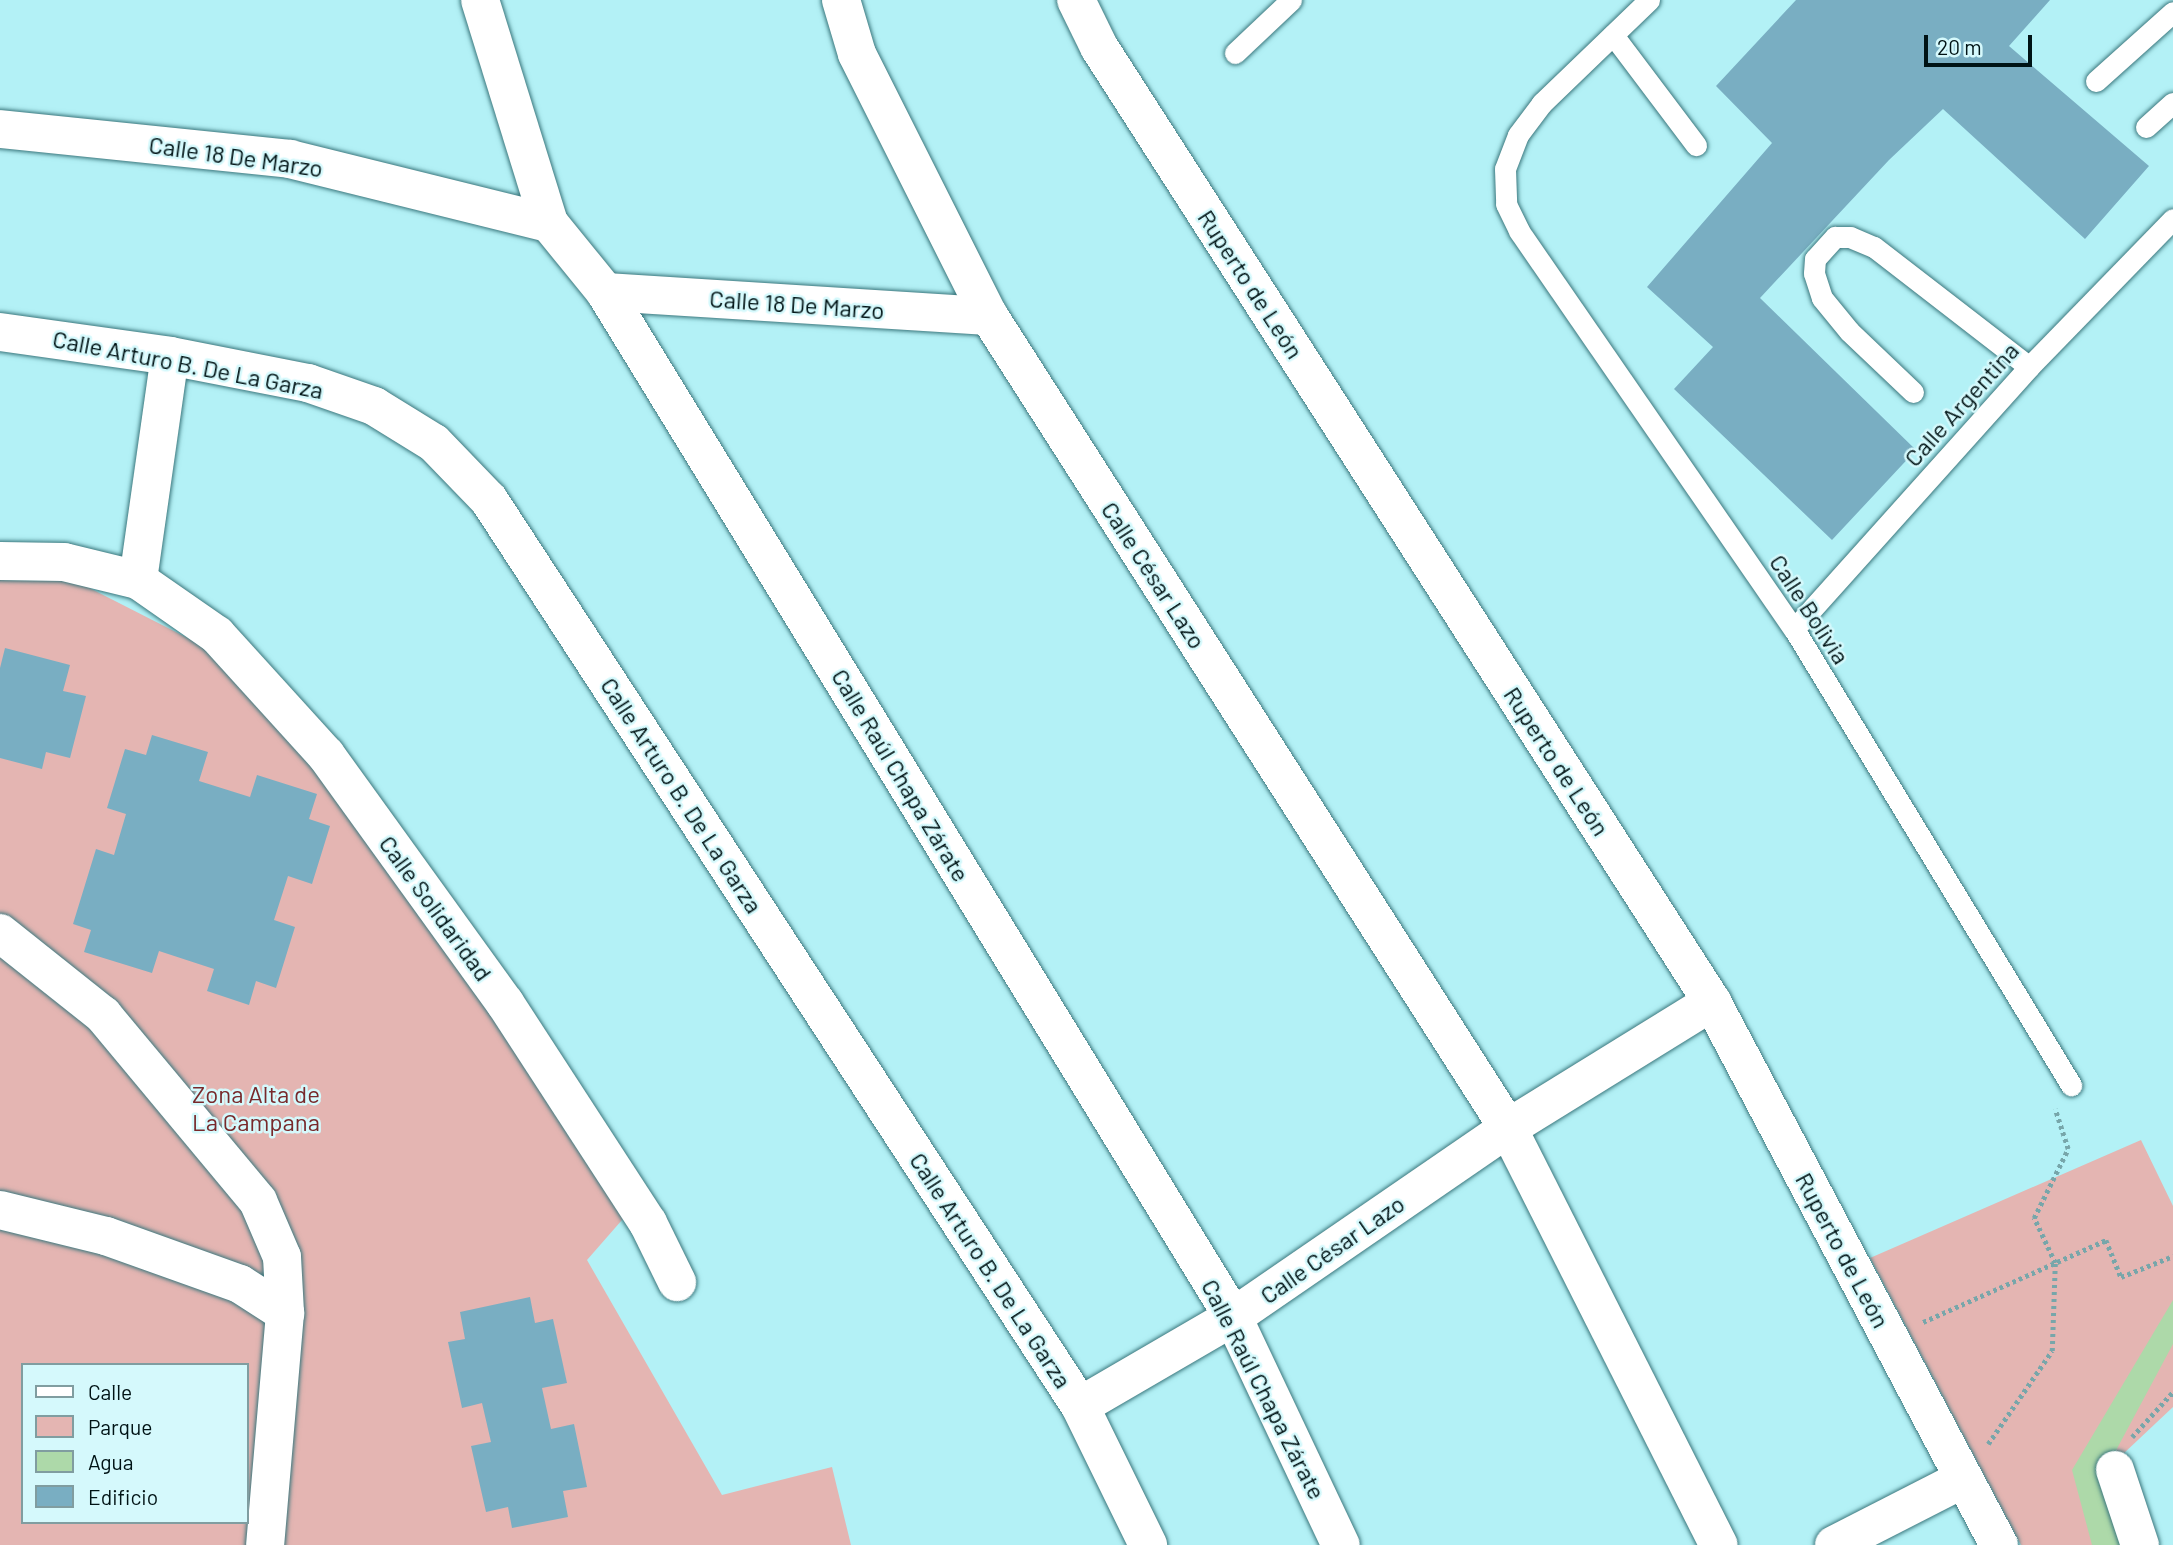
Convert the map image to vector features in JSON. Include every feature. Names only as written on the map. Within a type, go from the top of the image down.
[{"type":"street","name":"Calle Raúl Chapa Zárate","points":[[480,0],[550,223],[606,292],[1233,1317],[1341,1545]]},
{"type":"street","name":"Calle César Lazo","points":[[841,0],[857,54],[989,316],[1508,1128],[1719,1545]]},
{"type":"street","name":"Ruperto de León","points":[[1076,0],[1107,58],[1712,1002],[1999,1545]]},
{"type":"street","name":"Calle 18 De Marzo","points":[[0,129],[290,159],[550,223]]},
{"type":"street","name":"Calle 18 De Marzo","points":[[606,292],[989,316]]},
{"type":"street","name":"Calle Arturo B. De La Garza","points":[[0,332],[170,356],[308,383],[374,406],[434,443],[489,500],[1080,1406],[1148,1545]]},
{"type":"street","points":[[138,580],[170,356]]},
{"type":"street","name":"Calle Solidaridad","points":[[0,561],[64,562],[138,580],[218,635],[326,755],[505,1003],[648,1223],[677,1282]]},
{"type":"street","points":[[0,933],[103,1014],[258,1200],[282,1257],[285,1313],[265,1545]]},
{"type":"street","name":"Calle César Lazo","points":[[1080,1406],[1233,1317],[1508,1128],[1712,1002]]},
{"type":"street","points":[[0,1210],[106,1236],[240,1284],[285,1313]]},
{"type":"street","points":[[2115,1471],[2140,1545]]},
{"type":"street","points":[[1834,1545],[1963,1479]]},
{"type":"lane","points":[[1235,53],[1291,0]]},
{"type":"lane","points":[[1649,0],[1613,35],[1696,145]]},
{"type":"lane","points":[[2096,81],[2173,12]]},
{"type":"lane","name":"Calle Bolivia","points":[[1613,35],[1542,103],[1518,135],[1505,169],[1506,204],[1519,231],[1794,629],[2071,1085]]},
{"type":"lane","points":[[2146,127],[2173,103]]},
{"type":"lane","name":"Calle Argentina","points":[[1794,629],[2029,367],[2173,219]]},
{"type":"lane","points":[[1913,392],[1849,331],[1822,298],[1814,274],[1815,259],[1835,237],[1850,237],[1874,247],[2029,367]]},
{"type":"path","points":[[1963,1479],[2052,1351],[2054,1263],[2034,1218],[2068,1149],[2050,1095],[2071,1085]]},
{"type":"path","points":[[1889,1338],[2106,1240],[2121,1277],[2173,1256]]},
{"type":"path","points":[[2115,1471],[2118,1452],[2173,1392]]},
{"type":"green space","name":"Zona Alta de La Campana","points":[[0,574],[66,576],[221,655],[418,894],[636,1204],[587,1260],[722,1495],[832,1467],[851,1545],[0,1545]]},
{"type":"green space","points":[[2141,1140],[2173,1206],[2173,1407],[2105,1471],[2125,1545],[2021,1545],[1870,1258]]},
{"type":"water","points":[[2173,1300],[2173,1344],[2105,1471],[2123,1545],[2092,1545],[2072,1470]]},
{"type":"building","points":[[1796,0],[2050,0],[2009,46],[2149,166],[2085,239],[1943,109],[1889,160],[1760,298],[1916,450],[1832,540],[1674,389],[1713,347],[1647,287],[1772,143],[1716,86]]},
{"type":"building","points":[[5,648],[70,665],[63,691],[86,696],[70,758],[46,752],[42,769],[0,758],[0,668]]},
{"type":"building","points":[[152,735],[208,752],[199,781],[250,797],[257,775],[317,794],[309,819],[330,826],[312,884],[288,876],[274,920],[295,927],[276,988],[256,981],[249,1005],[207,991],[214,969],[159,951],[152,973],[84,952],[91,930],[73,924],[96,849],[114,855],[126,814],[107,808],[125,749],[146,755]]},
{"type":"building","points":[[530,1297],[535,1323],[553,1319],[567,1383],[542,1388],[551,1429],[574,1424],[587,1487],[563,1491],[568,1517],[512,1528],[508,1507],[486,1512],[471,1446],[491,1442],[482,1403],[462,1408],[448,1342],[465,1339],[460,1312]]}]
